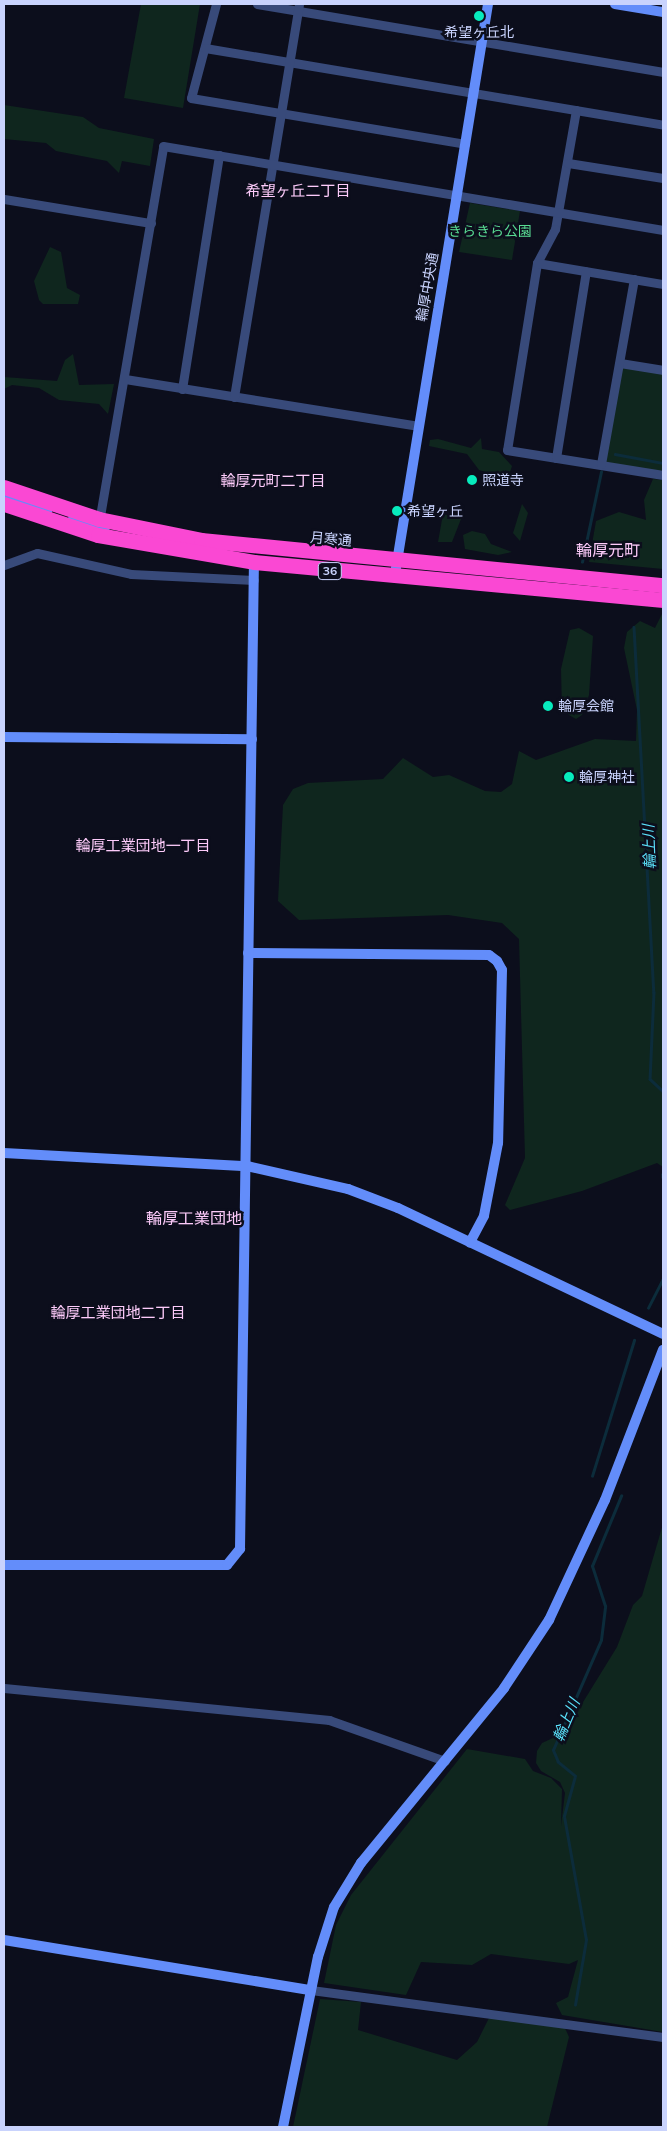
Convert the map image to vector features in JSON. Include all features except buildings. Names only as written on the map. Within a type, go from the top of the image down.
[{"type":"highway","name":"月寒通","points":[[4,487],[98,527],[284,551],[396,568],[663,600]]},
{"type":"highway","name":"月寒通","points":[[4,504],[254,562],[396,568],[663,584]]},
{"type":"street","points":[[216,4],[191,98],[465,144]]},
{"type":"street","points":[[257,4],[298,7],[663,72]]},
{"type":"street","name":"輪厚中央通","points":[[396,568],[488,4]]},
{"type":"street","points":[[615,4],[649,7],[663,12]]},
{"type":"street","points":[[234,397],[291,64],[298,7]]},
{"type":"street","points":[[205,48],[291,64],[663,125]]},
{"type":"street","points":[[576,110],[559,212],[537,263],[507,450],[663,475]]},
{"type":"street","points":[[4,495],[98,527],[125,378],[162,146],[663,230]]},
{"type":"street","points":[[182,389],[219,155]]},
{"type":"street","points":[[568,163],[663,178]]},
{"type":"street","points":[[4,199],[151,223]]},
{"type":"street","points":[[537,263],[663,284]]},
{"type":"street","points":[[556,458],[586,271]]},
{"type":"street","points":[[602,464],[634,279]]},
{"type":"street","points":[[620,363],[663,370]]},
{"type":"street","points":[[125,378],[182,389],[418,426]]},
{"type":"street","points":[[4,565],[37,552],[131,574],[254,580]]},
{"type":"street","points":[[4,1565],[227,1564],[235,1559],[240,1549],[247,1166],[254,562]]},
{"type":"street","points":[[4,737],[252,739]]},
{"type":"street","points":[[248,953],[489,955],[497,962],[502,970],[498,1143],[484,1216],[470,1242]]},
{"type":"street","points":[[4,1153],[247,1166],[348,1189],[470,1242],[663,1334]]},
{"type":"street","points":[[283,2127],[311,1990],[334,1907],[362,1863],[504,1688],[548,1620],[605,1500],[663,1350]]},
{"type":"street","points":[[4,1688],[329,1720],[445,1761]]},
{"type":"street","points":[[4,1940],[311,1990],[663,2037]]},
{"type":"green space","points":[[141,4],[200,4],[183,108],[124,98]]},
{"type":"green space","points":[[4,105],[83,117],[99,128],[154,139],[150,166],[122,161],[119,173],[107,161],[56,151],[46,143],[4,139]]},
{"type":"green space","name":"きらきら公園","points":[[470,203],[520,211],[512,260],[459,252]]},
{"type":"green space","points":[[50,247],[61,252],[67,288],[80,295],[78,304],[43,304],[39,300],[34,281]]},
{"type":"green space","points":[[73,354],[79,385],[114,384],[108,414],[99,404],[59,400],[39,388],[12,385],[4,389],[4,377],[57,381],[65,360]]},
{"type":"green space","points":[[620,363],[663,369],[663,475],[601,464]]},
{"type":"green space","points":[[481,438],[482,449],[499,452],[512,466],[508,479],[479,470],[467,454],[429,446],[430,440],[438,439],[471,448]]},
{"type":"green space","points":[[653,479],[663,480],[663,569],[589,562],[596,521],[619,512],[646,520],[644,500]]},
{"type":"green space","points":[[522,504],[528,513],[520,541],[513,533]]},
{"type":"green space","points":[[443,514],[461,519],[452,542],[438,542]]},
{"type":"green space","points":[[472,531],[485,534],[491,544],[512,552],[498,555],[465,549],[463,535]]},
{"type":"green space","points":[[663,612],[663,1167],[657,1163],[582,1191],[510,1210],[505,1205],[525,1158],[519,939],[502,923],[448,915],[299,920],[278,901],[283,805],[293,789],[308,783],[383,779],[403,758],[433,777],[449,775],[485,791],[501,792],[512,784],[519,751],[536,760],[595,739],[636,741],[637,710],[624,648],[627,632],[640,621],[655,628]]},
{"type":"green space","points":[[579,628],[593,636],[589,695],[582,715],[576,719],[562,711],[561,669],[570,630]]},
{"type":"green space","points":[[663,1524],[663,2032],[562,2015],[556,2003],[568,1997],[578,1960],[569,1964],[491,1954],[472,1965],[421,1962],[406,1995],[324,1983],[336,1925],[351,1895],[467,1749],[525,1759],[533,1771],[551,1778],[562,1789],[561,1826],[565,1793],[560,1782],[541,1771],[536,1763],[537,1751],[542,1743],[564,1733],[617,1647],[633,1605],[642,1596]]},
{"type":"green space","points":[[320,1999],[361,2002],[358,2030],[457,2060],[477,2042],[490,2016],[564,2026],[569,2037],[547,2127],[293,2127]]},
{"type":"waterway","name":"輪上川","points":[[615,454],[663,463]]},
{"type":"waterway","name":"輪上川","points":[[582,562],[601,472]]},
{"type":"waterway","name":"輪上川","points":[[634,627],[654,992],[650,1079],[663,1091]]},
{"type":"waterway","name":"輪上川","points":[[648,1308],[663,1278]]},
{"type":"waterway","name":"輪上川","points":[[592,1476],[634,1340]]},
{"type":"waterway","name":"輪上川","points":[[575,2005],[586,1940],[564,1816],[575,1776],[558,1762],[553,1750],[601,1640],[605,1606],[592,1566],[621,1496]]},
{"type":"place","name":"希望ヶ丘北","points":[[479,16]]},
{"type":"place","name":"照道寺","points":[[472,480]]},
{"type":"place","name":"希望ヶ丘","points":[[397,511]]},
{"type":"place","name":"輪厚会館","points":[[548,706]]},
{"type":"place","name":"輪厚神社","points":[[569,777]]},
{"type":"district","name":"希望ヶ丘二丁目","points":[[298,191]]},
{"type":"district","name":"輪厚元町二丁目","points":[[273,481]]},
{"type":"district","name":"輪厚元町","points":[[608,550]]},
{"type":"district","name":"輪厚工業団地一丁目","points":[[143,846]]},
{"type":"district","name":"輪厚工業団地","points":[[194,1218]]},
{"type":"district","name":"輪厚工業団地二丁目","points":[[118,1313]]}]
